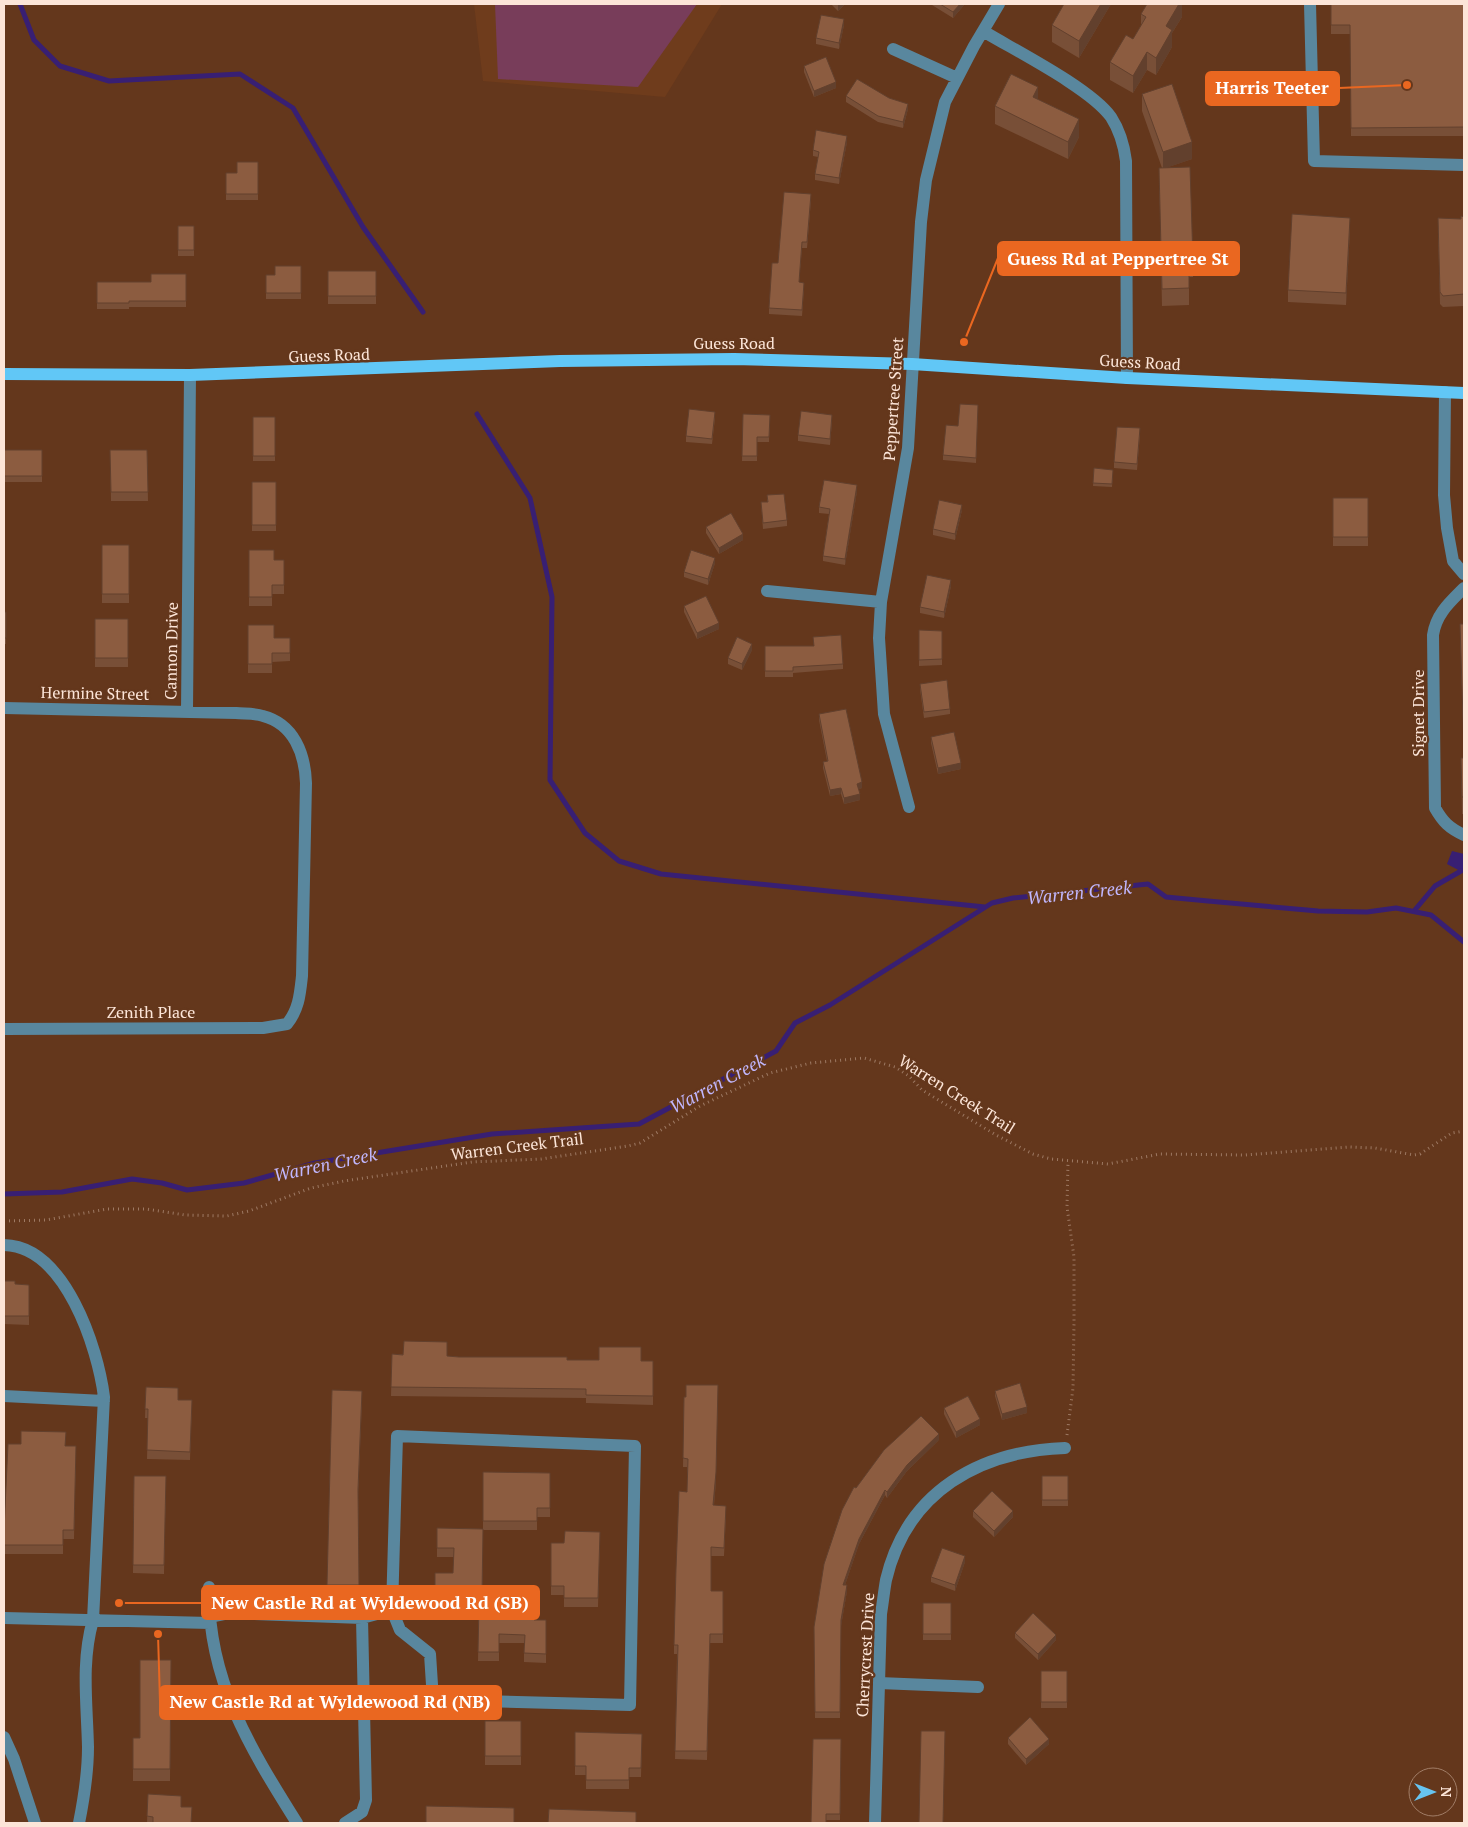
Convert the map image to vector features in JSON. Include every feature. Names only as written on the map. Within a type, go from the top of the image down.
[{"type":"main road","name":"Guess Road","points":[[4,374],[190,375],[560,361],[734,359],[912,364],[1127,378],[1464,393]]},
{"type":"street","name":"Peppertree Street","points":[[909,807],[884,714],[880,647],[881,602],[907,457],[926,180],[945,102],[999,4]]},
{"type":"street","points":[[1310,4],[1314,161],[1464,164]]},
{"type":"street","points":[[983,31],[1084,92],[1110,116],[1118,128],[1126,161],[1127,378]]},
{"type":"street","points":[[894,49],[957,78]]},
{"type":"street","name":"Cannon Drive","points":[[190,375],[186,712],[262,715],[283,726],[292,736],[304,758],[306,783],[302,976],[299,1002],[294,1015]]},
{"type":"street","points":[[1446,392],[1444,495],[1447,528],[1453,561],[1464,574]]},
{"type":"street","name":"Signet Drive","points":[[1464,588],[1446,605],[1438,618],[1433,635],[1435,808],[1451,829],[1464,835]]},
{"type":"street","points":[[767,591],[881,602]]},
{"type":"street","name":"Hermine Street","points":[[4,708],[186,712]]},
{"type":"street","name":"Zenith Place","points":[[4,1029],[263,1028],[287,1024],[294,1015]]},
{"type":"street","points":[[4,1245],[14,1245],[26,1250],[48,1266],[69,1293],[80,1315],[101,1373],[104,1401],[93,1620],[87,1641],[85,1669],[88,1748],[86,1790],[79,1823]]},
{"type":"street","points":[[4,1396],[104,1401]]},
{"type":"street","points":[[365,1698],[433,1700],[630,1705],[635,1446],[397,1436],[392,1610],[400,1630],[430,1654],[433,1700]]},
{"type":"street","name":"Cherrycrest Drive","points":[[875,1823],[881,1614],[886,1580],[903,1538],[926,1504],[956,1476],[982,1464],[1036,1449],[1065,1448]]},
{"type":"street","points":[[209,1587],[210,1620],[217,1657],[233,1711],[265,1773],[297,1823]]},
{"type":"street","points":[[4,1618],[210,1620],[229,1613],[362,1618],[392,1610]]},
{"type":"street","points":[[344,1823],[362,1812],[366,1800],[362,1618]]},
{"type":"street","points":[[879,1684],[978,1687]]},
{"type":"street","points":[[4,1737],[14,1759],[35,1823]]},
{"type":"path","name":"Warren Creek Trail","points":[[4,1221],[46,1220],[108,1209],[146,1209],[185,1215],[227,1216],[249,1211],[311,1188],[344,1181],[472,1162],[541,1159],[640,1143],[700,1106],[784,1068],[864,1058],[894,1067],[909,1076],[922,1090],[1033,1154],[1068,1161],[1108,1164],[1160,1154],[1245,1155],[1349,1147],[1375,1148],[1414,1155],[1420,1154],[1452,1133],[1464,1131]]},
{"type":"path","points":[[1065,1448],[1073,1388],[1074,1332],[1074,1258],[1067,1207],[1068,1161]]},
{"type":"shaded area","points":[[474,4],[722,4],[665,97],[483,81]]},
{"type":"shaded area","points":[[495,4],[697,4],[638,87],[498,79]]},
{"type":"shaded area","points":[[1452,851],[1464,854],[1464,873],[1447,864]]},
{"type":"building","points":[[940,4],[960,4],[953,12]]},
{"type":"building","points":[[1064,4],[1101,4],[1079,41],[1052,25]]},
{"type":"building","points":[[1147,4],[1179,4],[1166,26],[1172,30],[1156,58],[1147,52],[1133,76],[1110,62],[1126,35],[1133,39],[1146,17],[1141,14]]},
{"type":"building","points":[[1331,4],[1464,4],[1464,127],[1351,128],[1350,25],[1331,25]]},
{"type":"building","points":[[821,15],[844,19],[839,43],[816,38]]},
{"type":"building","points":[[826,57],[836,82],[814,91],[804,66]]},
{"type":"building","points":[[1011,74],[1038,87],[1033,97],[1079,119],[1068,142],[995,106]]},
{"type":"building","points":[[857,79],[889,98],[908,104],[903,122],[878,116],[846,96]]},
{"type":"building","points":[[1172,84],[1192,142],[1163,152],[1142,94]]},
{"type":"building","points":[[816,130],[847,136],[839,178],[815,174],[819,152],[813,150]]},
{"type":"building","points":[[237,162],[258,162],[258,194],[226,194],[226,173],[237,173]]},
{"type":"building","points":[[1190,167],[1193,260],[1189,260],[1189,288],[1162,289],[1159,168]]},
{"type":"building","points":[[784,192],[811,194],[807,242],[802,242],[799,282],[804,283],[802,310],[769,308],[772,263],[778,263]]},
{"type":"building","points":[[1292,214],[1350,218],[1346,293],[1288,290]]},
{"type":"building","points":[[1461,216],[1464,217],[1464,294],[1443,296],[1440,292],[1438,218],[1461,219]]},
{"type":"building","points":[[178,226],[194,226],[194,250],[178,250]]},
{"type":"building","points":[[275,266],[301,266],[301,293],[266,293],[266,275],[275,275]]},
{"type":"building","points":[[328,271],[376,271],[376,296],[328,296]]},
{"type":"building","points":[[151,274],[186,274],[186,301],[97,303],[97,282],[151,282]]},
{"type":"building","points":[[960,404],[978,405],[976,458],[943,455],[946,425],[958,426]]},
{"type":"building","points":[[689,409],[715,412],[712,439],[686,436]]},
{"type":"building","points":[[801,411],[832,415],[830,439],[798,435]]},
{"type":"building","points":[[743,414],[770,415],[769,437],[757,437],[757,456],[742,456]]},
{"type":"building","points":[[253,417],[275,417],[275,456],[253,456]]},
{"type":"building","points":[[1117,427],[1140,428],[1137,464],[1114,462]]},
{"type":"building","points":[[4,450],[42,450],[42,476],[4,476]]},
{"type":"building","points":[[110,450],[147,450],[148,492],[111,492]]},
{"type":"building","points":[[1094,468],[1113,470],[1112,484],[1093,483]]},
{"type":"building","points":[[824,480],[857,485],[845,559],[823,556],[830,509],[819,507]]},
{"type":"building","points":[[252,482],[276,482],[276,525],[252,525]]},
{"type":"building","points":[[784,494],[787,520],[763,523],[761,502],[768,502],[767,495]]},
{"type":"building","points":[[1333,498],[1368,498],[1368,537],[1333,537]]},
{"type":"building","points":[[939,500],[962,505],[955,534],[933,529]]},
{"type":"building","points":[[731,513],[743,534],[719,548],[706,527]]},
{"type":"building","points":[[102,545],[129,545],[129,594],[102,594]]},
{"type":"building","points":[[249,550],[274,550],[274,560],[284,560],[284,585],[272,585],[272,597],[249,597]]},
{"type":"building","points":[[691,550],[715,558],[708,579],[684,572]]},
{"type":"building","points":[[927,575],[951,580],[944,612],[920,607]]},
{"type":"building","points":[[706,596],[719,623],[697,633],[684,606]]},
{"type":"building","points":[[4,612],[6,612],[6,638],[4,638]]},
{"type":"building","points":[[95,619],[128,619],[128,658],[95,658]]},
{"type":"building","points":[[1460,624],[1464,624],[1464,750]]},
{"type":"building","points":[[248,625],[274,625],[274,638],[290,638],[290,653],[272,653],[272,664],[248,664]]},
{"type":"building","points":[[919,630],[942,631],[942,659],[919,660]]},
{"type":"building","points":[[841,635],[843,664],[793,667],[793,671],[765,671],[765,646],[814,646],[813,637]]},
{"type":"building","points":[[737,637],[752,644],[742,664],[728,658]]},
{"type":"building","points":[[947,680],[950,709],[924,712],[920,684]]},
{"type":"building","points":[[846,709],[862,782],[857,784],[860,794],[844,798],[841,788],[830,790],[823,762],[828,761],[819,714]]},
{"type":"building","points":[[954,732],[961,763],[938,768],[931,737]]},
{"type":"building","points":[[1461,758],[1464,758],[1464,797],[1462,797]]},
{"type":"building","points":[[4,1281],[15,1281],[15,1284],[29,1285],[29,1316],[4,1316]]},
{"type":"building","points":[[404,1341],[447,1342],[447,1356],[567,1357],[567,1360],[599,1360],[599,1347],[641,1347],[641,1361],[653,1361],[653,1396],[586,1395],[586,1389],[391,1387],[392,1354],[403,1355]]},
{"type":"building","points":[[1020,1383],[1027,1407],[1002,1414],[995,1391]]},
{"type":"building","points":[[686,1385],[718,1385],[716,1472],[713,1505],[726,1506],[724,1548],[711,1547],[711,1591],[723,1591],[723,1634],[710,1634],[707,1751],[675,1751],[678,1645],[674,1645],[676,1569],[679,1491],[687,1492],[688,1459],[683,1458],[684,1397],[686,1397]]},
{"type":"building","points":[[146,1387],[178,1388],[178,1400],[192,1400],[190,1452],[147,1450],[148,1409],[145,1409]]},
{"type":"building","points":[[332,1390],[362,1391],[358,1489],[359,1585],[327,1585]]},
{"type":"building","points":[[968,1396],[980,1419],[956,1432],[944,1408]]},
{"type":"building","points":[[921,1416],[939,1434],[907,1465],[887,1492],[885,1490],[859,1539],[843,1585],[847,1585],[841,1620],[840,1712],[815,1712],[814,1627],[824,1564],[842,1510],[854,1487],[856,1488],[884,1450]]},
{"type":"building","points":[[21,1431],[66,1432],[65,1446],[76,1446],[74,1530],[63,1530],[63,1545],[4,1545],[8,1444],[21,1444]]},
{"type":"building","points":[[483,1472],[550,1473],[550,1508],[537,1508],[537,1521],[483,1521]]},
{"type":"building","points":[[134,1476],[166,1476],[164,1565],[133,1565]]},
{"type":"building","points":[[1042,1476],[1068,1476],[1068,1500],[1042,1500]]},
{"type":"building","points":[[992,1491],[1013,1511],[994,1531],[973,1511]]},
{"type":"building","points":[[437,1528],[483,1529],[482,1595],[435,1594],[435,1573],[453,1573],[454,1548],[437,1548]]},
{"type":"building","points":[[565,1531],[600,1532],[598,1598],[564,1598],[564,1586],[551,1586],[551,1543],[564,1543]]},
{"type":"building","points":[[942,1548],[965,1556],[955,1585],[931,1577]]},
{"type":"building","points":[[923,1603],[951,1603],[951,1634],[923,1634]]},
{"type":"building","points":[[479,1605],[535,1606],[534,1620],[546,1620],[546,1654],[524,1653],[525,1635],[499,1634],[499,1652],[478,1652]]},
{"type":"building","points":[[1033,1613],[1056,1635],[1038,1654],[1015,1633]]},
{"type":"building","points":[[140,1660],[171,1660],[170,1769],[133,1769],[133,1738],[140,1738]]},
{"type":"building","points":[[1041,1671],[1067,1671],[1067,1702],[1041,1702]]},
{"type":"building","points":[[1030,1717],[1049,1739],[1026,1759],[1008,1738]]},
{"type":"building","points":[[485,1721],[521,1721],[521,1756],[485,1756]]},
{"type":"building","points":[[921,1731],[945,1731],[943,1823],[919,1823]]},
{"type":"building","points":[[575,1732],[642,1734],[641,1768],[629,1768],[629,1780],[586,1780],[586,1766],[575,1766]]},
{"type":"building","points":[[813,1739],[841,1739],[840,1814],[826,1814],[826,1823],[811,1823]]},
{"type":"building","points":[[148,1794],[181,1796],[181,1807],[192,1807],[191,1823],[153,1823],[153,1817],[147,1816]]},
{"type":"building","points":[[426,1806],[514,1808],[514,1823],[426,1823]]},
{"type":"building","points":[[549,1809],[636,1812],[636,1823],[548,1823]]},
{"type":"waterway","points":[[20,4],[34,40],[60,66],[109,81],[240,74],[293,108],[363,227],[423,312]]},
{"type":"waterway","points":[[477,414],[530,498],[552,597],[550,780],[585,833],[619,861],[661,874],[985,907]]},
{"type":"waterway","points":[[1414,911],[1435,886],[1461,871]]},
{"type":"waterway","name":"Warren Creek","points":[[4,1194],[62,1192],[132,1179],[162,1183],[187,1190],[244,1183],[315,1163],[492,1134],[639,1124],[776,1051],[795,1023],[830,1005],[992,903],[1013,898],[1148,884],[1166,897],[1318,911],[1367,912],[1396,908],[1431,915],[1464,942]]},
{"type":"place","name":"Harris Teeter","points":[[1407,85]]},
{"type":"place","name":"Guess Rd at Peppertree St","points":[[964,342]]},
{"type":"place","name":"New Castle Rd at Wyldewood Rd (SB)","points":[[119,1603]]},
{"type":"place","name":"New Castle Rd at Wyldewood Rd (NB)","points":[[158,1634]]}]
